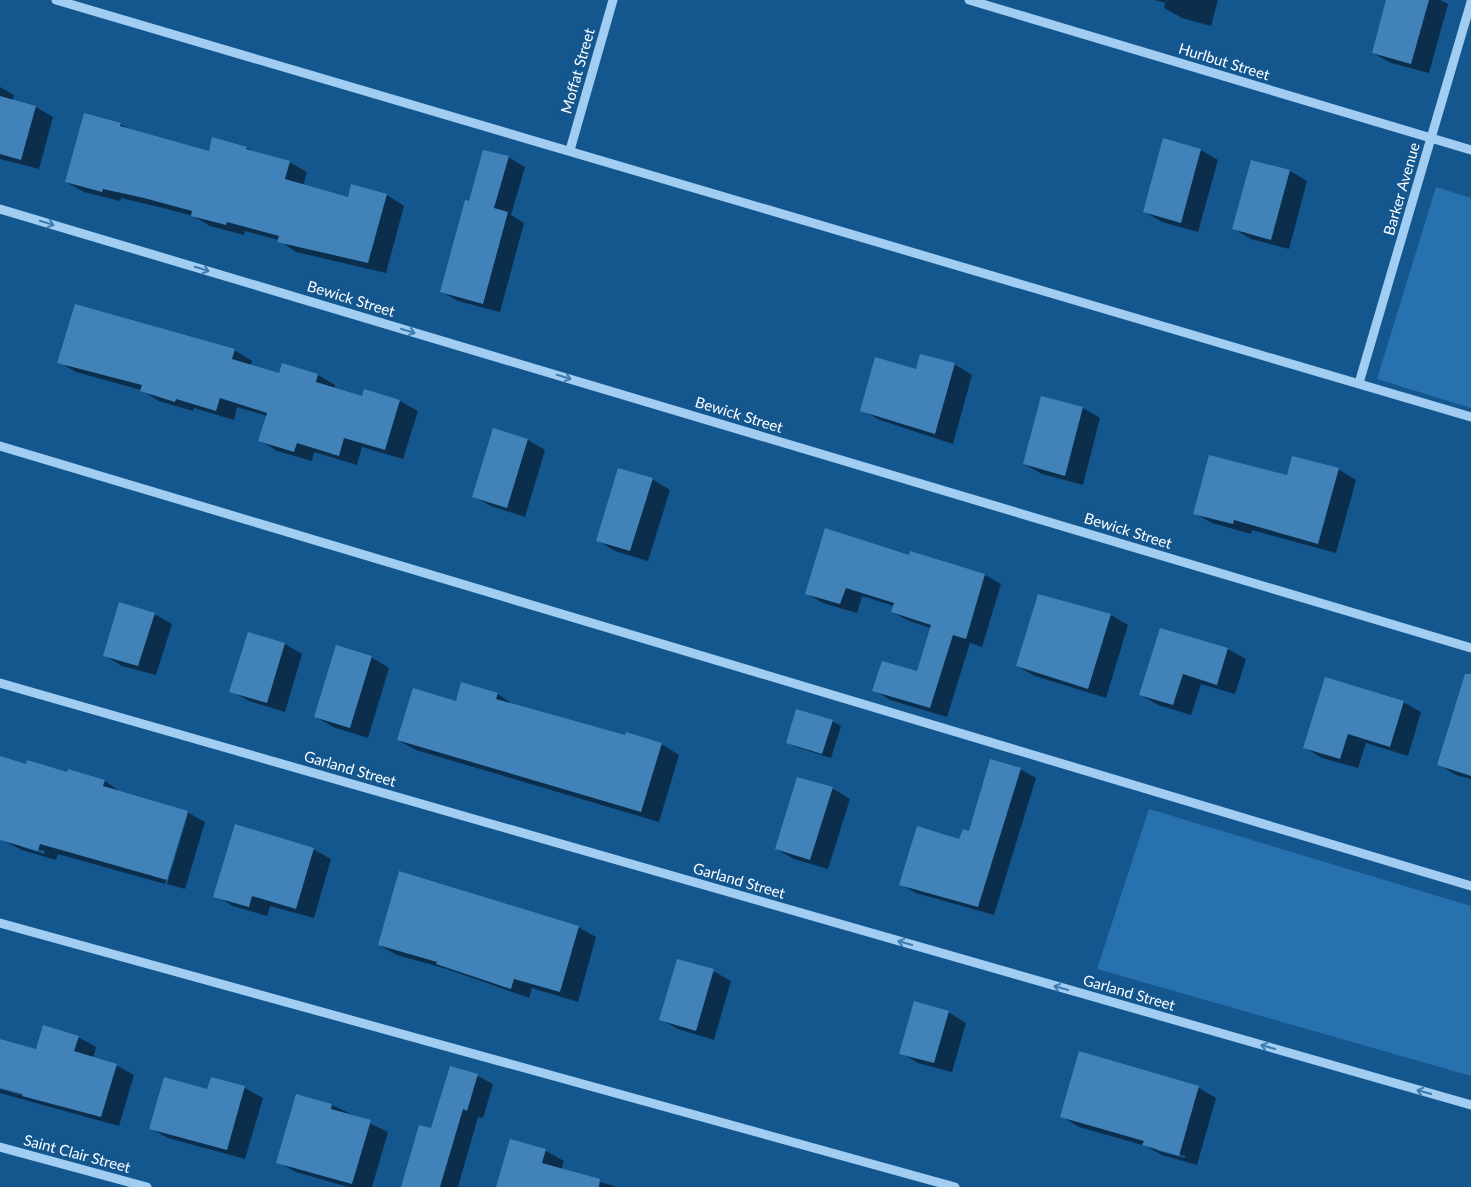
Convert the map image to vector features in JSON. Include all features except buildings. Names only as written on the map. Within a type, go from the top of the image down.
[{"type":"street","points":[[56,0],[1471,417]]},
{"type":"street","name":"Moffat Street","points":[[570,150],[613,0]]},
{"type":"street","name":"Hurlbut Street","points":[[969,0],[1471,150]]},
{"type":"street","name":"Barker Avenue","points":[[1360,383],[1471,2]]},
{"type":"street","name":"Bewick Street","points":[[0,209],[1471,648]]},
{"type":"street","points":[[0,446],[1471,886]]},
{"type":"street","name":"Garland Street","points":[[0,683],[1471,1105]]},
{"type":"street","points":[[0,923],[955,1187]]},
{"type":"street","name":"Saint Clair Street","points":[[0,1147],[148,1187]]},
{"type":"shaded area","points":[[1436,187],[1471,198],[1471,408],[1377,379]]},
{"type":"shaded area","points":[[1149,809],[1471,906],[1471,1076],[1097,969]]}]
